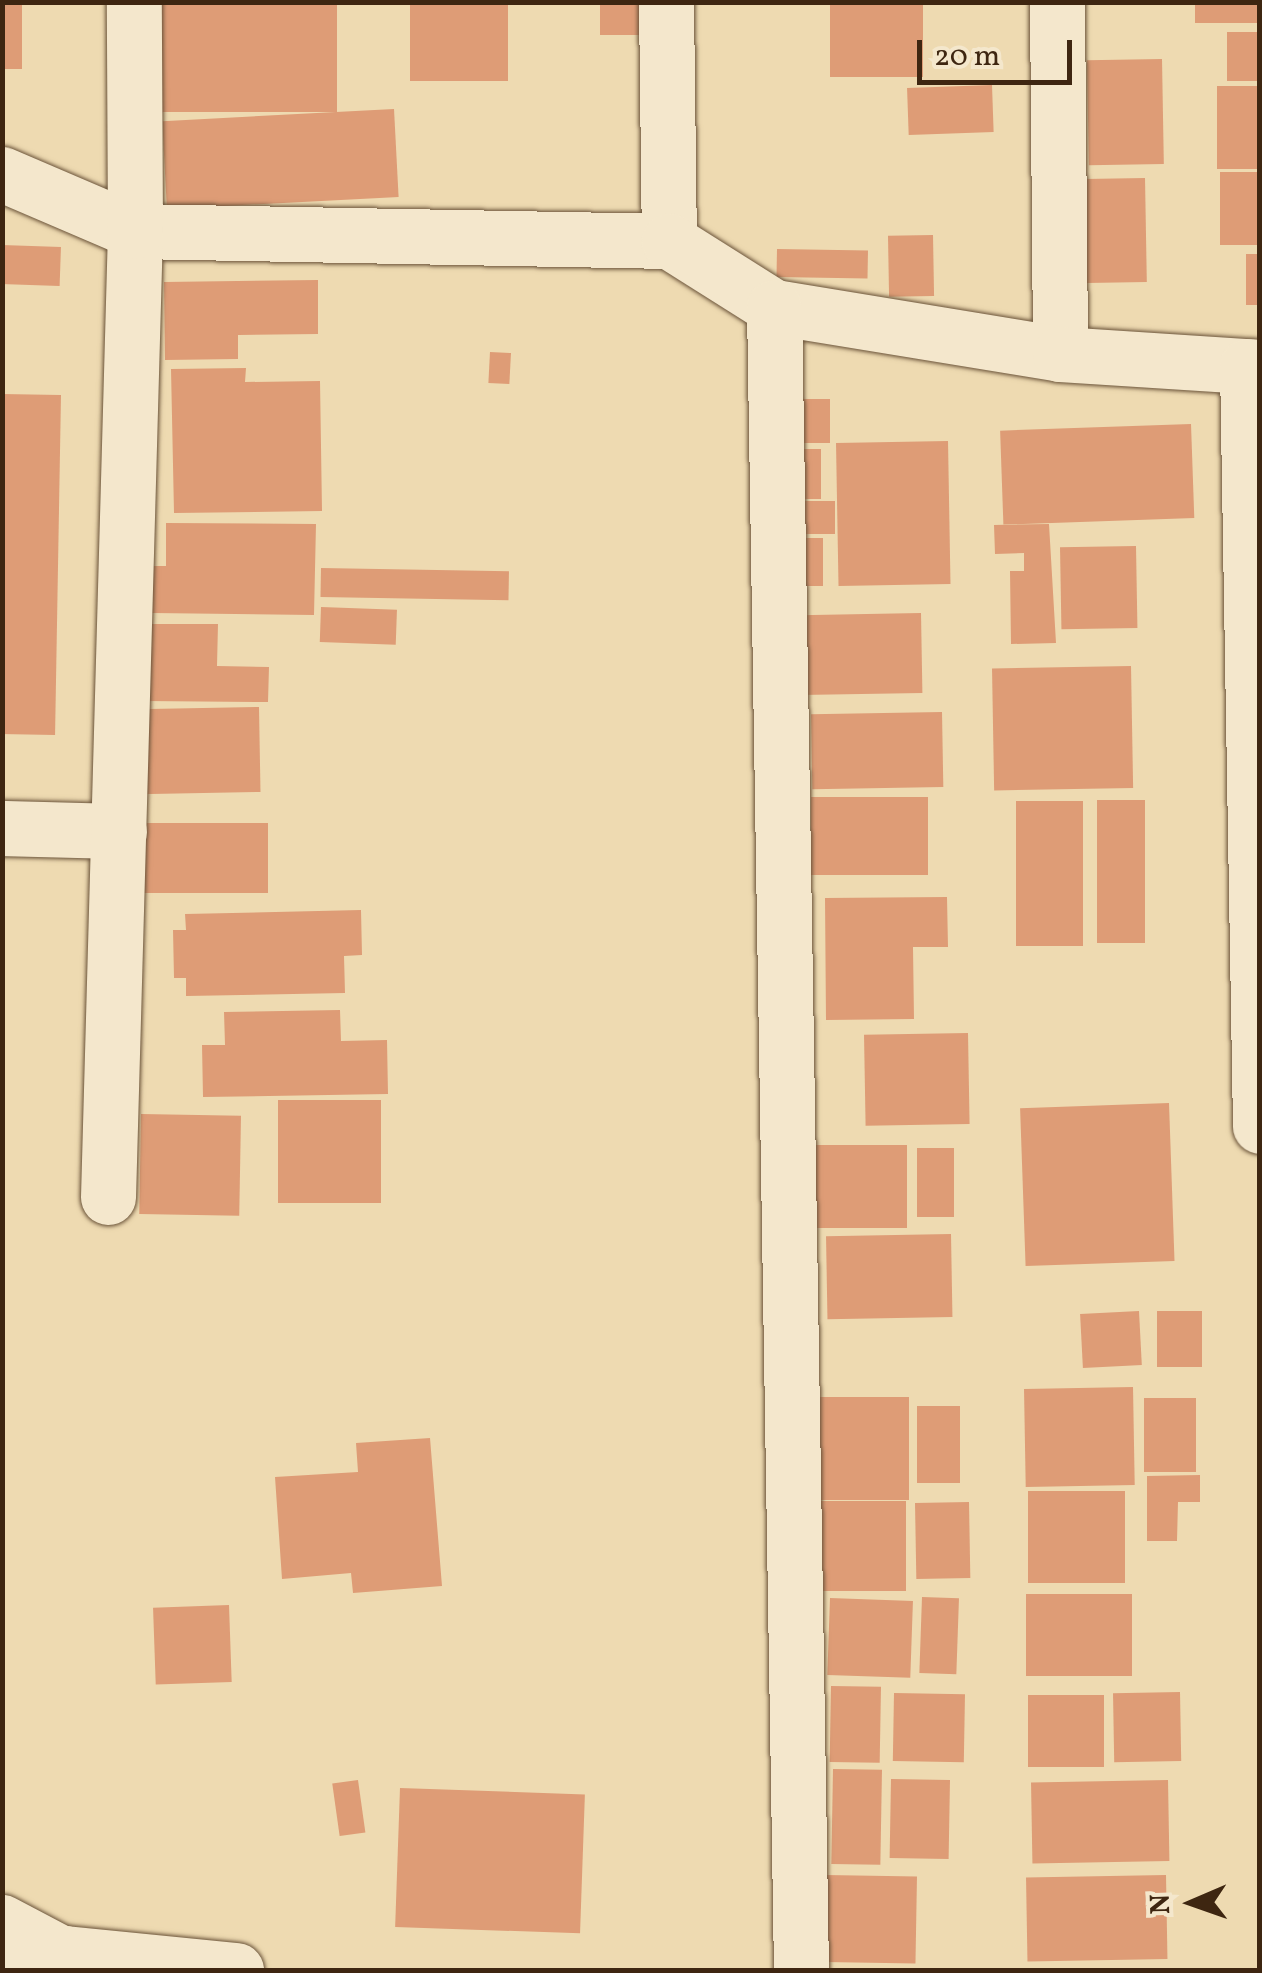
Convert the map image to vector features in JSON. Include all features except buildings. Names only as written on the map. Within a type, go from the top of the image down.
[{"type":"street","points":[[108,1197],[136,231],[134,2]]},
{"type":"street","points":[[666,2],[669,241]]},
{"type":"street","points":[[1057,2],[1060,354]]},
{"type":"street","points":[[2,174],[136,231],[669,241],[774,307],[1060,354],[1253,366],[1260,1126]]},
{"type":"street","points":[[774,307],[801,1970]]},
{"type":"street","points":[[2,828],[118,831]]},
{"type":"street","points":[[2,1922],[79,1962]]},
{"type":"street","points":[[2,1954],[236,1970]]}]
